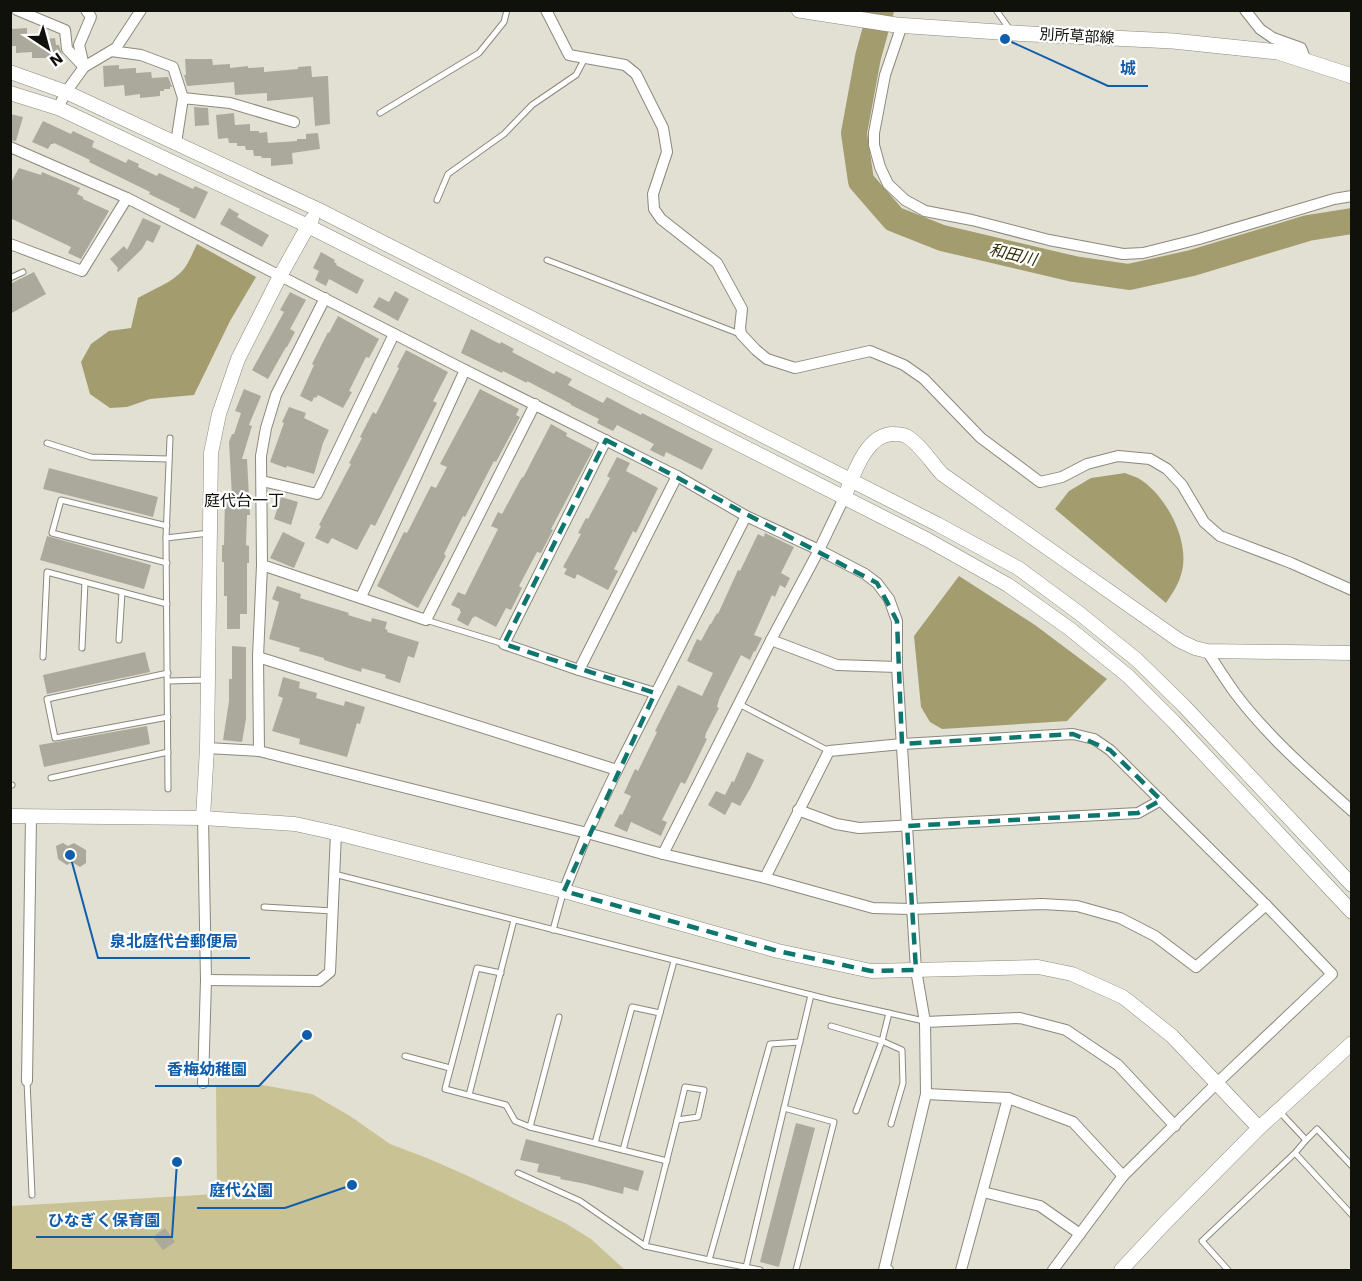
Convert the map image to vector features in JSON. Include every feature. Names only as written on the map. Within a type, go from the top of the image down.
[{"type":"main road","name":"別所草部線","points":[[799,10],[899,25],[1173,41],[1278,52],[1352,76]]},
{"type":"street","points":[[17,10],[65,30],[67,49],[84,67]]},
{"type":"street","points":[[84,67],[79,45],[91,17],[86,10]]},
{"type":"street","points":[[58,108],[66,92],[84,67],[116,48],[141,10]]},
{"type":"street","points":[[546,10],[569,55],[625,65],[636,74],[663,128],[667,152],[652,194],[654,209],[661,219],[717,263],[742,309],[741,334],[767,359],[795,368],[870,351],[904,365],[924,379],[981,438],[1040,482],[1062,477],[1087,464],[1118,456],[1150,459],[1167,469],[1182,485],[1204,522],[1220,536],[1291,563],[1352,590]]},
{"type":"street","points":[[1245,10],[1260,29],[1272,39],[1301,48],[1306,61]]},
{"type":"street","points":[[899,25],[885,75],[874,145],[888,184],[905,200],[925,211],[972,220],[1059,242],[1123,254],[1143,253],[1188,242],[1334,199],[1352,196]]},
{"type":"street","points":[[111,51],[141,55],[173,67],[183,98],[176,143]]},
{"type":"street","points":[[10,72],[66,92],[317,209],[852,480],[1018,568],[1129,653],[1184,706],[1352,885]]},
{"type":"street","points":[[10,93],[58,108],[308,226],[928,540],[1008,585],[1070,629],[1128,676],[1352,912]]},
{"type":"street","points":[[183,98],[230,103],[294,122]]},
{"type":"street","points":[[10,147],[128,198],[606,440],[746,516],[865,574],[877,583],[889,599],[897,621],[897,667],[911,909],[916,970],[925,1022],[926,1094],[884,1270],[888,1270]]},
{"type":"street","points":[[10,244],[82,271],[128,198]]},
{"type":"street","points":[[203,1083],[206,980],[203,818],[207,748],[212,453],[219,414],[238,358],[317,209]]},
{"type":"street","points":[[259,751],[261,456],[266,428],[276,395],[325,298]]},
{"type":"street","points":[[262,481],[317,494],[394,334]]},
{"type":"street","points":[[360,597],[465,370]]},
{"type":"street","points":[[262,565],[426,620],[535,404]]},
{"type":"street","points":[[663,854],[819,550],[862,457],[880,436],[904,435],[916,444],[942,474],[1180,641],[1207,651],[1352,653]]},
{"type":"street","points":[[606,440],[504,644],[655,693]]},
{"type":"street","points":[[579,670],[676,476]]},
{"type":"street","points":[[564,891],[587,833],[617,770],[746,516]]},
{"type":"street","points":[[771,640],[837,665],[897,667]]},
{"type":"street","points":[[1207,651],[1235,693],[1266,730],[1352,811]]},
{"type":"street","points":[[258,657],[617,770]]},
{"type":"street","points":[[765,878],[829,751],[902,744],[1073,734],[1094,739],[1110,750],[1332,974],[1123,1176],[1053,1270]]},
{"type":"street","points":[[207,748],[259,751],[765,878],[873,908],[911,909],[1042,904],[1077,906],[1120,918],[1155,936],[1196,967],[1266,905]]},
{"type":"street","points":[[798,810],[836,824],[860,828],[1138,813],[1161,800]]},
{"type":"street","points":[[10,816],[203,818],[295,824],[564,891],[778,951],[871,971],[1038,967],[1072,974],[1123,997],[1172,1036],[1259,1128]]},
{"type":"street","points":[[27,1081],[30,817]]},
{"type":"street","points":[[206,980],[319,981],[330,972],[336,833]]},
{"type":"street","points":[[925,1022],[1020,1017],[1066,1030],[1118,1065],[1175,1126]]},
{"type":"street","points":[[1121,1270],[1259,1128],[1352,1043]]},
{"type":"street","points":[[926,1094],[1008,1098],[1073,1122],[1123,1176]]},
{"type":"street","points":[[961,1270],[1008,1098]]},
{"type":"street","points":[[982,1192],[1040,1206],[1080,1234]]},
{"type":"lane","points":[[380,113],[479,54],[504,22],[507,10]]},
{"type":"lane","points":[[996,10],[1013,33]]},
{"type":"lane","points":[[437,200],[448,174],[504,134],[532,105],[576,75],[585,58]]},
{"type":"lane","points":[[547,260],[741,334]]},
{"type":"lane","points":[[10,278],[23,272]]},
{"type":"lane","points":[[168,789],[166,538],[170,438]]},
{"type":"lane","points":[[47,443],[92,457],[170,459]]},
{"type":"lane","points":[[166,563],[52,533],[61,500],[167,526]]},
{"type":"lane","points":[[166,538],[210,532]]},
{"type":"lane","points":[[44,657],[47,572],[167,604]]},
{"type":"lane","points":[[82,648],[85,582]]},
{"type":"lane","points":[[119,640],[122,592]]},
{"type":"lane","points":[[426,620],[504,644]]},
{"type":"lane","points":[[168,673],[47,699],[55,738],[168,717]]},
{"type":"lane","points":[[168,681],[208,680]]},
{"type":"lane","points":[[739,704],[829,751]]},
{"type":"lane","points":[[51,778],[168,752]]},
{"type":"lane","points":[[334,874],[812,996],[925,1022]]},
{"type":"lane","points":[[553,930],[564,891]]},
{"type":"lane","points":[[264,907],[333,911]]},
{"type":"lane","points":[[469,1095],[514,920]]},
{"type":"lane","points":[[623,1150],[674,960]]},
{"type":"lane","points":[[501,973],[477,968],[445,1089],[506,1105],[516,1121],[530,1127],[666,1161]]},
{"type":"lane","points":[[746,1267],[812,996]]},
{"type":"lane","points":[[595,1143],[632,1007],[660,1013]]},
{"type":"lane","points":[[856,1111],[882,1041],[889,1014]]},
{"type":"lane","points":[[530,1127],[560,1017]]},
{"type":"lane","points":[[831,1026],[882,1041],[902,1050],[903,1083],[891,1124]]},
{"type":"lane","points":[[709,1260],[770,1044],[800,1042]]},
{"type":"lane","points":[[405,1056],[450,1068]]},
{"type":"lane","points":[[27,1081],[32,1195]]},
{"type":"lane","points":[[645,1246],[685,1087],[704,1090],[698,1117],[677,1120]]},
{"type":"lane","points":[[784,1108],[834,1122],[796,1270]]},
{"type":"lane","points":[[1278,1110],[1305,1140]]},
{"type":"lane","points":[[1228,1270],[1202,1240],[1295,1153],[1317,1129],[1352,1166]]},
{"type":"lane","points":[[1295,1153],[1352,1215]]},
{"type":"lane","points":[[518,1173],[579,1202],[645,1246],[760,1270]]},
{"type":"highlighted area","points":[[606,440],[877,583],[897,621],[902,744],[1073,734],[1110,750],[1161,800],[1138,813],[907,826],[916,970],[871,971],[778,951],[564,891],[655,693],[504,644]]},
{"type":"shaded area","points":[[197,244],[256,277],[230,321],[194,395],[150,399],[127,407],[110,408],[90,394],[81,362],[91,344],[109,331],[131,328],[138,298],[179,275]]},
{"type":"shaded area","points":[[1125,473],[1138,478],[1159,496],[1175,522],[1180,536],[1183,565],[1179,581],[1166,603],[1055,509],[1069,491],[1091,478]]},
{"type":"shaded area","points":[[959,576],[1035,625],[1107,679],[1067,721],[942,729],[930,722],[921,707],[914,636]]},
{"type":"shaded area","points":[[216,1085],[262,1085],[312,1094],[350,1116],[390,1144],[468,1176],[565,1223],[591,1239],[625,1270],[11,1270],[11,1206],[217,1194]]},
{"type":"building","points":[[27,28],[27,36],[44,35],[45,39],[55,38],[63,58],[32,58],[32,52],[16,53],[16,46],[10,46],[10,29]]},
{"type":"building","points":[[185,59],[212,59],[213,65],[230,64],[230,68],[264,67],[264,72],[311,66],[312,77],[328,76],[330,124],[315,126],[313,97],[267,101],[267,93],[235,95],[234,82],[187,86],[184,75],[186,75]]},
{"type":"building","points":[[119,65],[119,69],[136,68],[136,73],[151,72],[152,78],[168,77],[172,87],[160,91],[160,96],[140,98],[140,94],[125,96],[124,85],[104,87],[103,66]]},
{"type":"building","points":[[194,107],[208,108],[209,125],[195,126]]},
{"type":"building","points":[[234,113],[235,125],[250,124],[250,131],[267,132],[268,143],[297,141],[297,139],[306,139],[306,134],[318,133],[320,149],[292,153],[293,164],[271,166],[271,158],[254,156],[253,150],[246,150],[245,146],[237,146],[237,143],[229,143],[228,138],[218,139],[216,115]]},
{"type":"building","points":[[10,114],[23,117],[16,141],[10,140]]},
{"type":"building","points":[[43,121],[71,134],[73,131],[94,141],[92,147],[126,163],[128,159],[139,164],[138,167],[157,176],[159,173],[193,189],[195,186],[208,192],[195,219],[149,194],[150,192],[89,162],[90,160],[54,143],[48,149],[32,142]]},
{"type":"building","points":[[19,168],[41,175],[42,172],[80,188],[77,194],[83,199],[109,211],[81,259],[68,253],[71,247],[10,218],[10,184]]},
{"type":"building","points":[[229,208],[239,214],[237,217],[269,235],[262,247],[220,224]]},
{"type":"building","points":[[143,218],[161,226],[153,243],[147,240],[142,249],[118,272],[118,268],[110,259],[124,246],[127,250]]},
{"type":"building","points":[[321,252],[335,260],[336,265],[364,280],[357,294],[329,279],[326,286],[315,280],[319,271],[313,268]]},
{"type":"building","points":[[34,272],[46,294],[10,314],[10,284]]},
{"type":"building","points":[[395,291],[409,299],[398,321],[373,307],[379,297],[389,302]]},
{"type":"building","points":[[290,292],[306,300],[290,329],[295,332],[268,379],[252,370],[284,312],[280,310]]},
{"type":"building","points":[[338,316],[379,339],[369,358],[366,357],[343,408],[318,395],[312,402],[300,396],[314,365],[312,364]]},
{"type":"building","points":[[471,329],[514,349],[512,352],[554,374],[556,371],[572,379],[568,385],[603,403],[607,397],[713,449],[702,470],[666,452],[664,457],[650,450],[654,444],[617,425],[613,431],[597,423],[599,419],[527,381],[527,383],[503,371],[502,373],[461,353]]},
{"type":"building","points":[[406,350],[448,372],[433,401],[437,403],[375,526],[371,524],[357,550],[332,538],[328,544],[315,538],[321,526],[319,525],[351,464],[349,463],[362,438],[360,437],[373,412],[376,414]]},
{"type":"building","points":[[244,389],[261,396],[249,425],[252,426],[242,459],[247,459],[250,515],[247,515],[246,545],[249,546],[247,614],[240,614],[240,629],[227,629],[227,596],[224,596],[224,562],[222,562],[225,496],[232,496],[229,442],[241,413],[235,411]]},
{"type":"building","points":[[480,389],[519,409],[516,415],[520,417],[465,517],[463,516],[444,554],[446,556],[418,608],[377,586],[404,532],[407,533],[431,486],[436,488],[447,467],[440,464]]},
{"type":"building","points":[[289,407],[306,413],[304,418],[329,430],[314,474],[270,462]]},
{"type":"building","points":[[551,424],[567,433],[566,436],[593,450],[551,529],[553,530],[541,553],[537,552],[519,586],[522,588],[511,610],[506,608],[496,627],[475,616],[468,626],[457,620],[460,609],[451,605],[458,592],[465,595],[498,529],[491,526],[498,512],[502,514]]},
{"type":"building","points":[[617,457],[630,463],[626,471],[658,488],[636,533],[633,531],[614,569],[618,571],[608,590],[577,574],[575,579],[564,574],[567,569],[563,567],[581,534],[578,533],[610,478],[607,476]]},
{"type":"building","points":[[49,468],[158,497],[153,517],[43,489]]},
{"type":"building","points":[[281,497],[298,502],[291,525],[274,519]]},
{"type":"building","points":[[283,532],[305,543],[294,568],[270,558]]},
{"type":"building","points":[[765,533],[794,547],[781,573],[790,578],[785,588],[780,585],[775,597],[772,595],[754,635],[762,638],[755,652],[750,660],[741,655],[719,699],[717,707],[719,708],[706,733],[705,738],[707,739],[685,784],[681,782],[662,820],[667,822],[661,836],[631,822],[627,832],[614,826],[631,796],[624,793],[635,769],[638,771],[678,685],[702,696],[713,673],[687,661],[697,639],[701,641],[718,614],[758,534],[764,537]]},
{"type":"building","points":[[47,536],[151,565],[144,589],[40,560]]},
{"type":"building","points":[[277,586],[301,594],[300,598],[349,613],[348,615],[371,622],[372,618],[387,622],[385,629],[388,630],[387,632],[419,642],[414,658],[408,656],[400,683],[385,678],[386,675],[362,668],[361,672],[299,651],[300,648],[269,639],[279,602],[272,599]]},
{"type":"building","points":[[232,646],[246,647],[246,719],[242,742],[223,740],[229,701],[229,679],[232,679]]},
{"type":"building","points":[[145,652],[150,672],[47,694],[43,675]]},
{"type":"building","points":[[283,677],[300,682],[299,688],[317,693],[316,698],[344,706],[345,701],[365,707],[360,724],[357,723],[347,757],[299,744],[300,739],[272,731],[283,698],[278,696]]},
{"type":"building","points":[[147,726],[150,744],[44,767],[39,745]]},
{"type":"building","points":[[747,752],[764,760],[740,806],[732,802],[725,815],[708,805],[716,791],[725,795],[732,781],[734,782]]},
{"type":"building","points":[[63,843],[68,846],[74,843],[86,850],[86,863],[80,867],[72,862],[67,865],[58,859],[56,846]]},
{"type":"building","points":[[796,1123],[815,1128],[779,1267],[760,1262]]},
{"type":"building","points":[[526,1139],[644,1171],[638,1191],[624,1187],[623,1194],[537,1172],[539,1164],[520,1160]]},
{"type":"building","points":[[165,1228],[175,1242],[163,1250],[153,1237]]},
{"type":"waterway","name":"和田川","points":[[881,10],[868,57],[854,133],[861,181],[894,219],[942,238],[1074,269],[1129,277],[1192,263],[1308,228],[1352,221]]},
{"type":"place","name":"城","points":[[1005,39]]},
{"type":"place","name":"泉北庭代台郵便局","points":[[70,855]]},
{"type":"place","name":"香梅幼稚園","points":[[307,1035]]},
{"type":"place","name":"ひなぎく保育園","points":[[177,1162]]},
{"type":"place","name":"庭代公園","points":[[352,1185]]},
{"type":"district","name":"庭代台一丁","points":[[244,500]]}]
